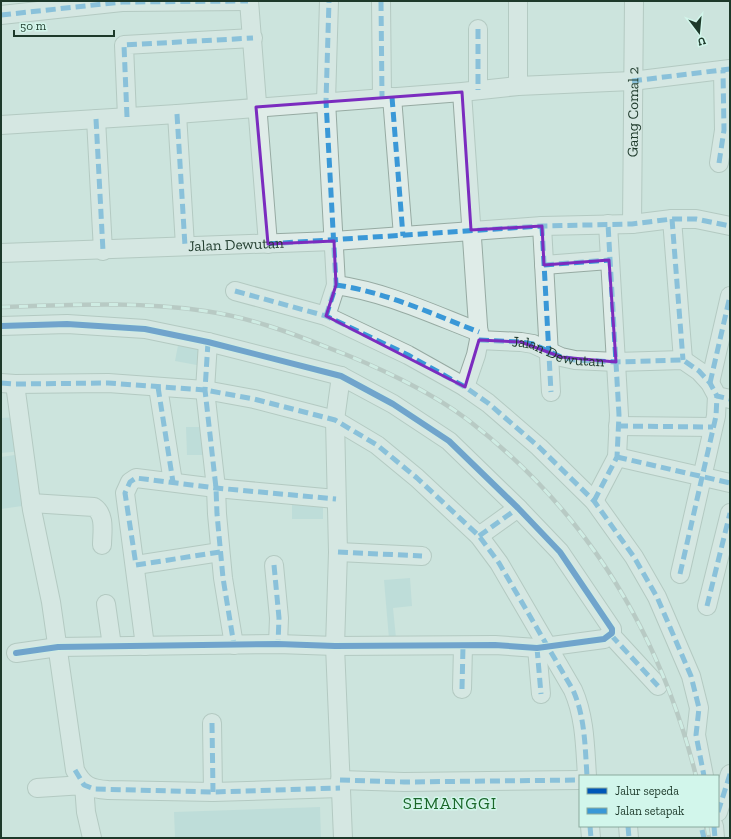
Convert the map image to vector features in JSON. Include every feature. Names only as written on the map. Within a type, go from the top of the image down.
[{"type":"street","points":[[1,15],[122,2],[249,1],[253,38],[256,107],[268,244]]},
{"type":"street","points":[[326,316],[336,285],[326,101],[329,1]]},
{"type":"street","points":[[381,1],[387,97],[403,236]]},
{"type":"street","points":[[518,1],[518,86]]},
{"type":"street","name":"Gang Comal 2","points":[[632,224],[632,81],[634,1]]},
{"type":"street","points":[[465,386],[476,355],[479,336],[471,230],[470,91],[478,30]]},
{"type":"street","points":[[127,117],[124,45],[253,38]]},
{"type":"street","points":[[1,125],[177,114],[518,86],[632,81],[727,69],[724,130],[719,163]]},
{"type":"street","points":[[177,114],[184,246]]},
{"type":"street","points":[[96,119],[103,251]]},
{"type":"street","points":[[672,219],[683,360],[699,371],[719,392]]},
{"type":"street","name":"Jalan Dewutan","points":[[1,253],[103,251],[184,246],[334,241],[471,230],[542,226],[632,224],[672,219],[696,219],[730,226]]},
{"type":"street","points":[[594,501],[617,457],[618,426],[616,362],[608,224]]},
{"type":"street","points":[[542,226],[551,392]]},
{"type":"street","points":[[544,264],[609,260]]},
{"type":"street","name":"Jalan Dewutan","points":[[336,285],[365,289],[391,298],[479,336],[533,344],[561,357],[576,360],[616,362],[683,360]]},
{"type":"street","points":[[235,291],[326,316],[408,355],[465,386],[488,403],[539,447],[594,501],[634,557],[657,597],[691,676],[699,708],[696,734],[704,775]]},
{"type":"street","points":[[680,574],[716,416],[730,296]]},
{"type":"street","points":[[1,326],[67,324],[145,329],[208,342],[341,376],[393,404],[449,441],[518,508],[560,552],[612,629],[610,635],[604,639],[542,647],[335,646],[278,644],[58,647],[16,653]]},
{"type":"street","points":[[208,342],[204,390],[216,488],[220,552],[234,645]]},
{"type":"street","points":[[341,376],[335,420],[338,552],[335,646],[343,838]]},
{"type":"street","points":[[92,838],[86,812],[84,785],[75,770],[52,602],[8,383],[108,383],[204,390],[254,399],[335,420],[377,445],[417,478],[479,536],[499,563],[542,647],[580,705],[583,720],[587,775]]},
{"type":"street","points":[[158,387],[173,482]]},
{"type":"street","points":[[618,426],[713,427]]},
{"type":"street","points":[[617,457],[730,483]]},
{"type":"street","points":[[145,646],[136,565],[125,493],[130,482],[136,478],[216,488],[336,499]]},
{"type":"street","points":[[31,503],[94,507],[100,511],[102,516],[102,545]]},
{"type":"street","points":[[479,536],[518,508]]},
{"type":"street","points":[[707,606],[730,513]]},
{"type":"street","points":[[136,565],[220,552]]},
{"type":"street","points":[[338,552],[422,556]]},
{"type":"street","points":[[274,565],[279,618],[278,644]]},
{"type":"street","points":[[106,604],[112,646]]},
{"type":"street","points":[[610,635],[658,686]]},
{"type":"street","points":[[462,689],[463,646]]},
{"type":"street","points":[[541,694],[542,647]]},
{"type":"street","points":[[212,724],[213,792]]},
{"type":"street","points":[[719,805],[730,774]]},
{"type":"street","points":[[37,788],[84,785],[94,789],[108,790],[213,792],[340,784],[579,780]]},
{"type":"street","points":[[590,827],[591,838]]},
{"type":"street","points":[[628,827],[629,838]]},
{"type":"highlighted area","points":[[462,92],[471,230],[542,226],[544,265],[609,260],[616,362],[561,357],[521,342],[479,340],[465,387],[326,316],[336,285],[334,241],[268,244],[256,107]]},
{"type":"shaded area","points":[[179,340],[206,344],[202,366],[175,361]]},
{"type":"shaded area","points":[[18,417],[22,451],[1,453],[1,418]]},
{"type":"shaded area","points":[[186,427],[207,427],[207,455],[187,455]]},
{"type":"shaded area","points":[[22,454],[29,505],[1,509],[1,457]]},
{"type":"shaded area","points":[[292,499],[323,499],[323,519],[292,519]]},
{"type":"shaded area","points":[[410,578],[412,606],[393,608],[396,638],[389,639],[384,580]]},
{"type":"shaded area","points":[[320,807],[321,838],[175,838],[174,812]]},
{"type":"railway","points":[[1,307],[103,304],[154,306],[205,311],[237,317],[284,331],[364,362],[419,389],[453,409],[510,456],[548,494],[583,535],[613,578],[639,625],[662,673],[681,723],[696,775]]},
{"type":"railway","points":[[707,827],[709,838]]},
{"type":"marked path","points":[[1,15],[122,2],[248,1]]},
{"type":"marked path","points":[[326,316],[336,285],[326,101],[329,1]]},
{"type":"marked path","points":[[381,1],[382,97]]},
{"type":"marked path","points":[[478,29],[478,90]]},
{"type":"marked path","points":[[127,117],[124,45],[253,38]]},
{"type":"marked path","points":[[632,81],[730,69]]},
{"type":"marked path","points":[[719,163],[724,130],[723,70]]},
{"type":"marked path","points":[[392,97],[403,236]]},
{"type":"marked path","points":[[177,114],[185,246]]},
{"type":"marked path","points":[[96,119],[103,251]]},
{"type":"marked path","points":[[672,219],[683,360]]},
{"type":"marked path","points":[[268,244],[542,226],[632,224],[672,219],[696,219],[730,226]]},
{"type":"marked path","points":[[594,501],[617,457],[619,415],[608,224]]},
{"type":"marked path","points":[[542,226],[551,392]]},
{"type":"marked path","points":[[544,265],[609,260]]},
{"type":"marked path","points":[[336,285],[355,288],[391,298],[479,332]]},
{"type":"marked path","points":[[235,291],[326,316],[408,355],[465,387],[488,403],[539,447],[594,501],[634,557],[657,597],[691,676],[699,708],[696,735],[704,775]]},
{"type":"marked path","points":[[710,383],[730,296]]},
{"type":"marked path","points":[[479,340],[533,344],[561,357],[575,360],[616,362],[683,360],[699,371],[710,383],[717,396],[730,399]]},
{"type":"marked path","points":[[208,342],[205,390],[216,488],[223,578],[234,645]]},
{"type":"marked path","points":[[1,383],[108,383],[205,390],[254,399],[335,420],[377,445],[417,478],[479,536],[499,563],[573,690],[582,721],[587,775]]},
{"type":"marked path","points":[[158,387],[173,482]]},
{"type":"marked path","points":[[680,574],[716,416],[717,396]]},
{"type":"marked path","points":[[618,426],[713,427]]},
{"type":"marked path","points":[[617,457],[730,483]]},
{"type":"marked path","points":[[220,552],[136,565],[125,493],[130,482],[136,478],[216,488],[336,499]]},
{"type":"marked path","points":[[479,536],[518,508]]},
{"type":"marked path","points":[[707,606],[730,513]]},
{"type":"marked path","points":[[338,552],[422,556]]},
{"type":"marked path","points":[[274,565],[279,618],[278,644]]},
{"type":"marked path","points":[[611,635],[658,686]]},
{"type":"marked path","points":[[462,689],[463,646]]},
{"type":"marked path","points":[[537,648],[541,694]]},
{"type":"marked path","points":[[212,723],[213,792]]},
{"type":"marked path","points":[[75,770],[84,785],[94,789],[213,792],[340,788]]},
{"type":"marked path","points":[[719,809],[730,774]]},
{"type":"marked path","points":[[340,780],[404,782],[579,780]]},
{"type":"marked path","points":[[590,827],[591,838]]},
{"type":"marked path","points":[[628,827],[629,838]]},
{"type":"marked path","points":[[714,827],[715,838]]},
{"type":"marked path","points":[[702,830],[704,838]]},
{"type":"cycle path","points":[[1,326],[67,324],[145,329],[208,342],[341,376],[393,404],[449,441],[518,508],[560,552],[612,629],[612,633],[604,639],[537,648],[495,645],[335,646],[278,644],[58,647],[16,653]]},
{"type":"district","name":"SEMANGGI","points":[[450,803]]}]
